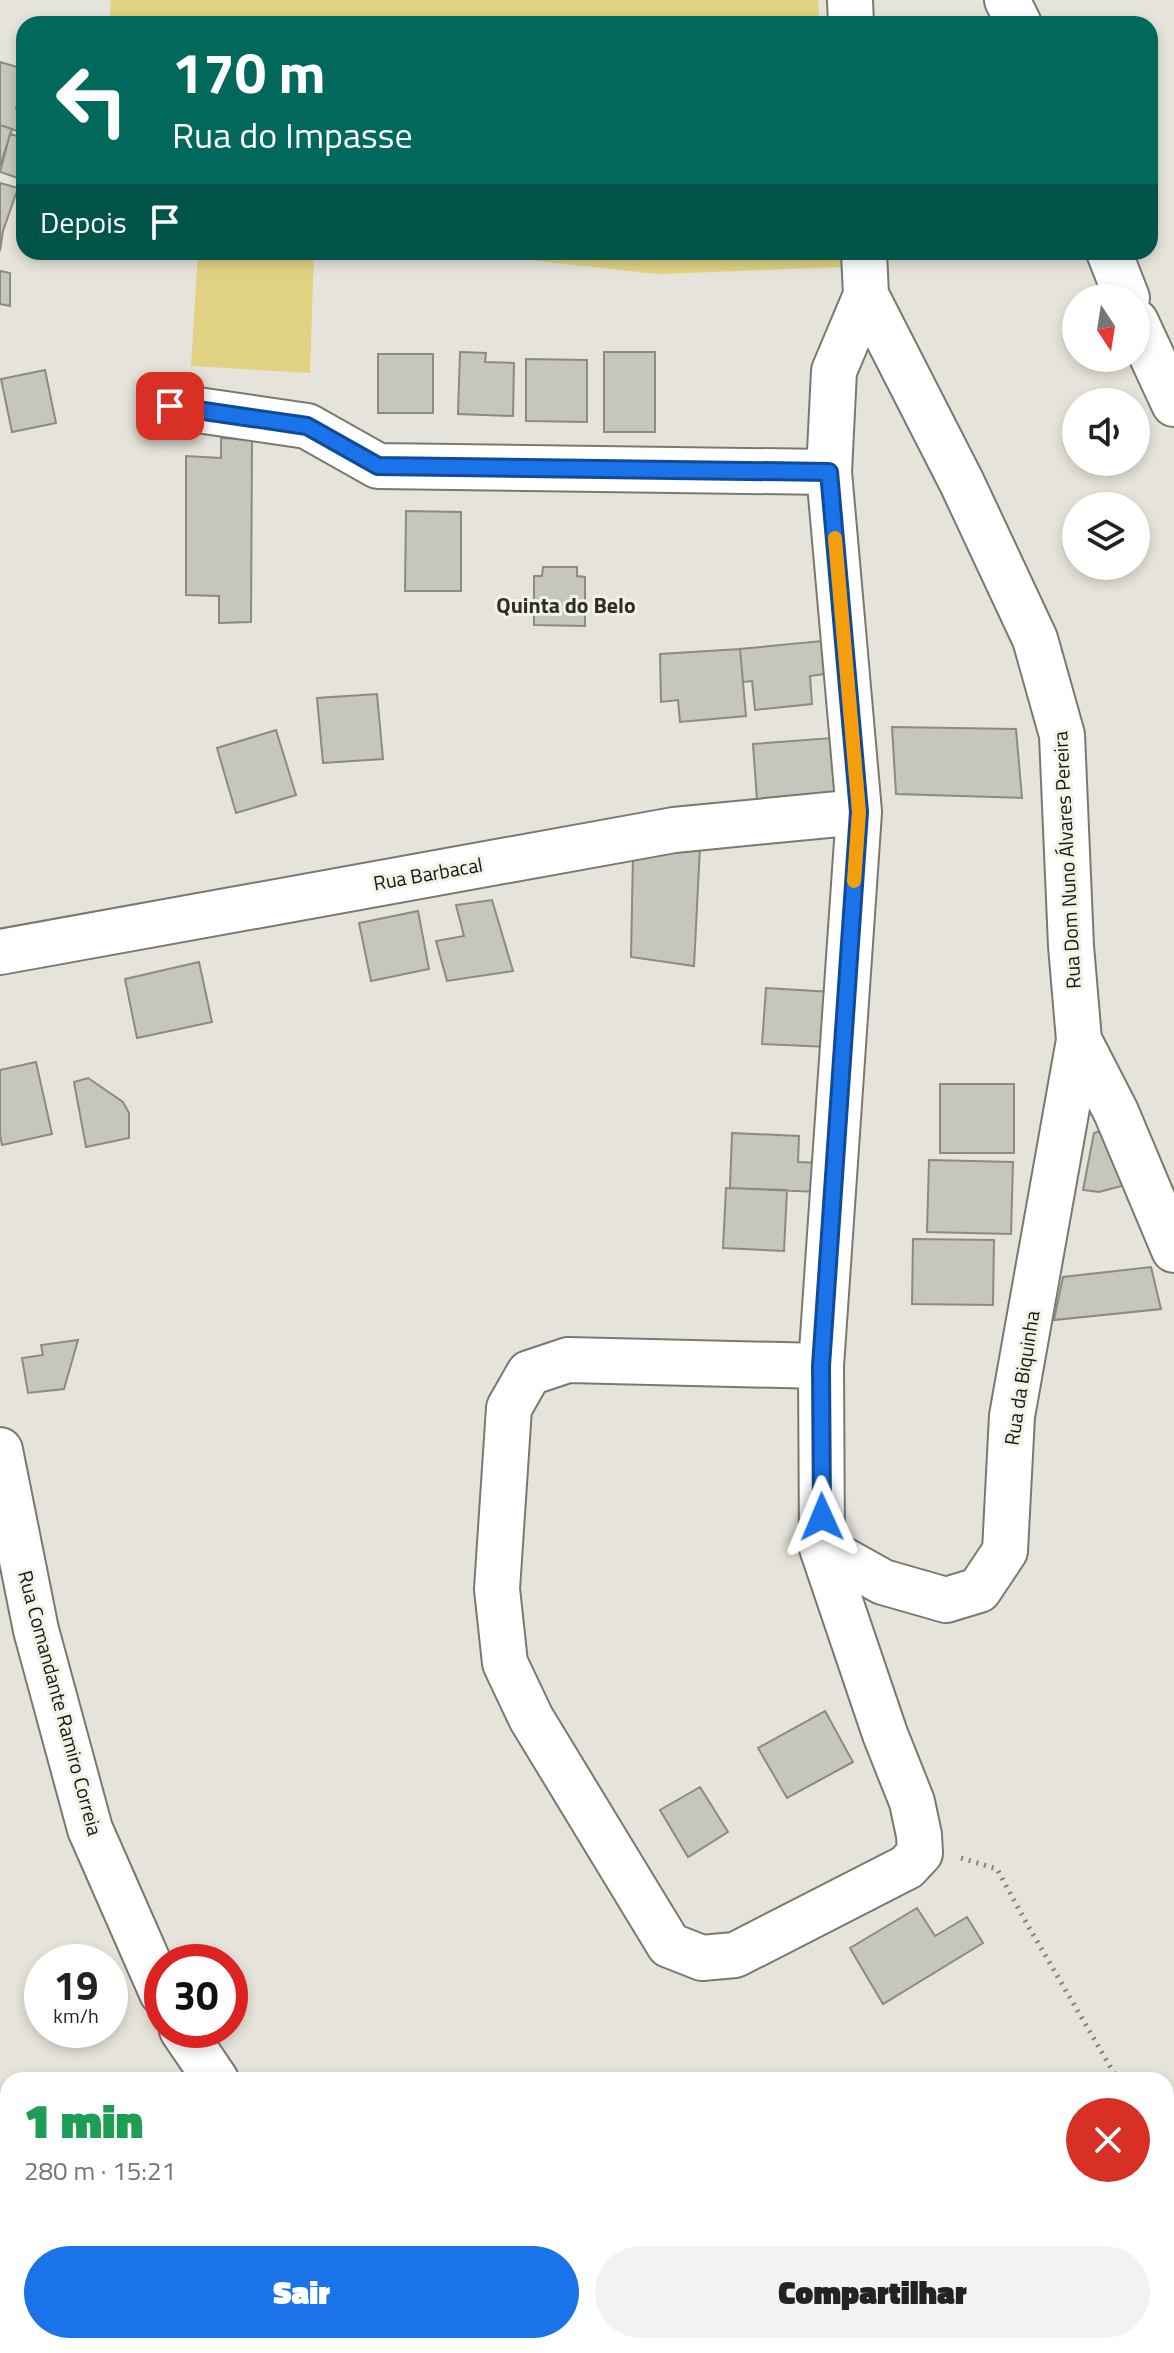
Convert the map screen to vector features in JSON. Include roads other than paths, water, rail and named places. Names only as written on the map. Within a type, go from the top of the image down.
[{"type":"street","name":"Rua Dom Nuno Álvares Pereira","points":[[864,260],[866,295],[962,483],[1035,639],[1062,735],[1071,946],[1079,1040],[1116,1112],[1174,1250]]},
{"type":"street","points":[[1112,260],[1122,284]]},
{"type":"street","points":[[821,1366],[568,1360],[529,1373],[509,1408],[497,1589],[505,1663],[531,1718],[669,1945],[702,1958],[735,1955],[907,1867],[920,1853],[912,1802],[885,1734],[822,1548],[821,1366],[859,812],[829,472],[834,371],[866,295]]},
{"type":"street","points":[[1150,352],[1174,404]]},
{"type":"street","points":[[170,406],[307,426],[378,466],[829,472]]},
{"type":"street","name":"Rua Barbacal","points":[[0,952],[674,830],[859,812]]},
{"type":"street","name":"Rua da Biquinha","points":[[822,1548],[883,1582],[946,1600],[979,1590],[1005,1551],[1012,1416],[1079,1040]]},
{"type":"street","name":"Rua Comandante Ramiro Correia","points":[[0,1450],[36,1630],[90,1829],[144,1952]]},
{"type":"street","points":[[194,2048],[211,2072]]},
{"type":"district","name":"Quinta do Belo","points":[[566,605]]}]
